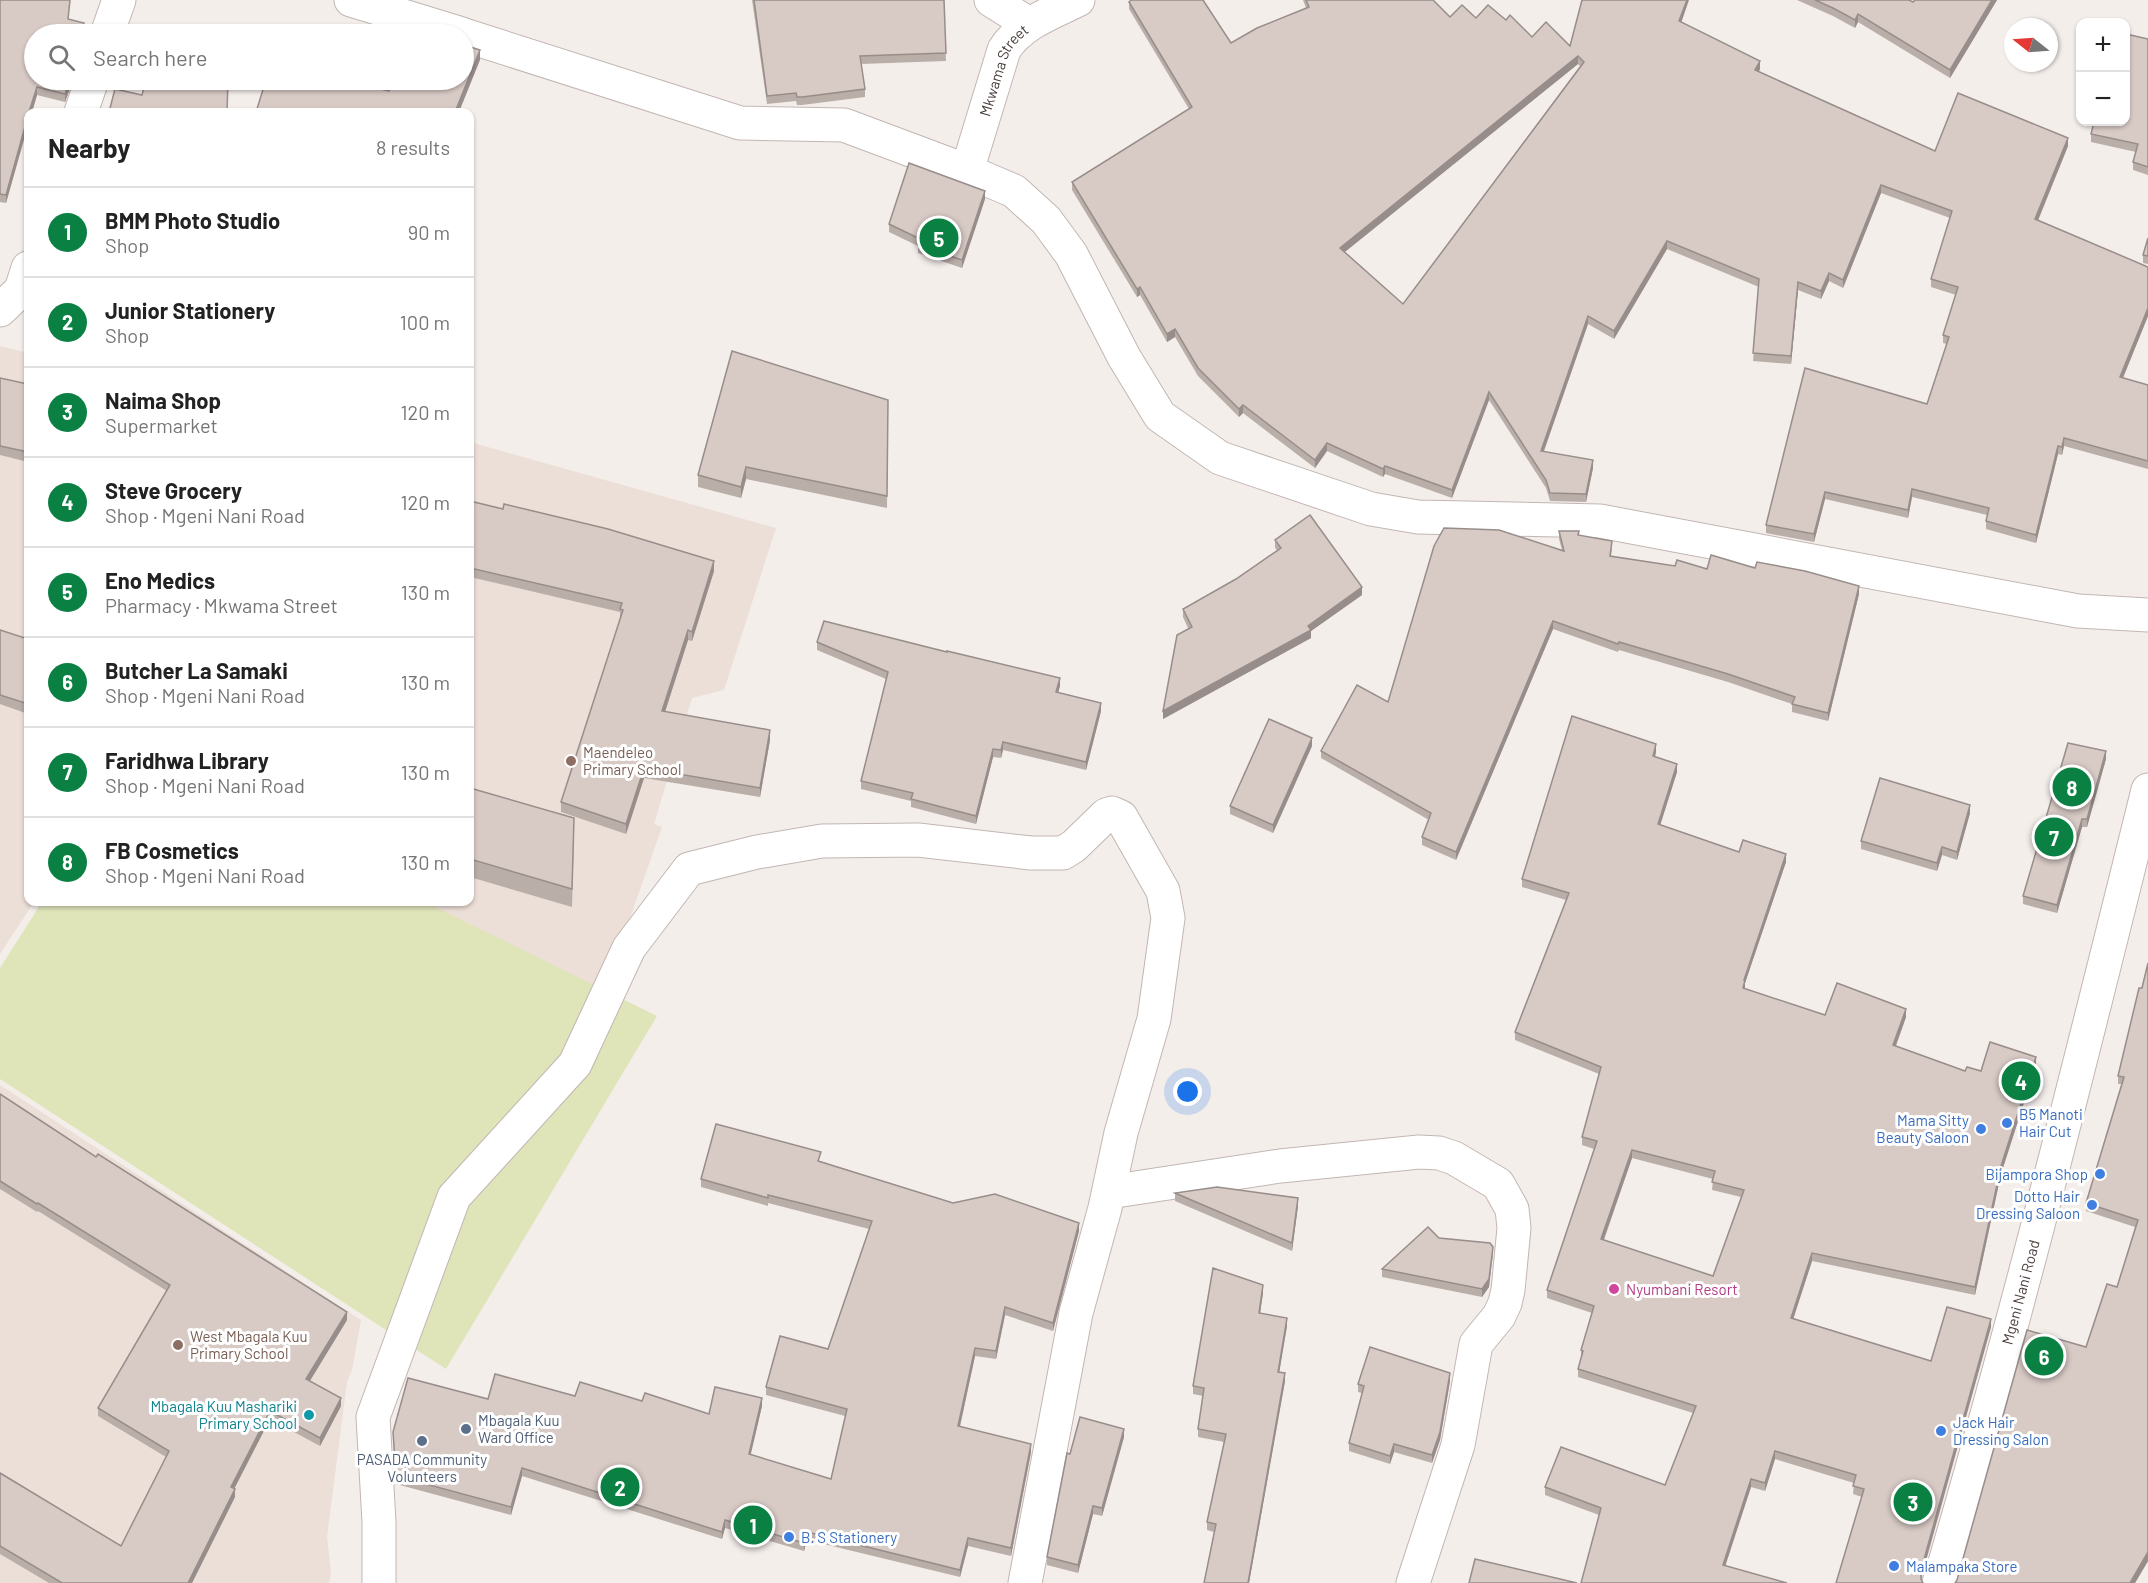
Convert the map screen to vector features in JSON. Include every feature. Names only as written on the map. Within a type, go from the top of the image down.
[{"type":"street","points":[[110,24],[118,0]]},
{"type":"street","points":[[351,0],[428,24]]},
{"type":"street","points":[[991,0],[1029,24]]},
{"type":"street","name":"Mkwama Street","points":[[967,171],[1004,50],[1012,37],[1029,24],[1078,0]]},
{"type":"street","points":[[474,38],[740,123],[844,125],[1014,191],[1046,220],[1071,254],[1124,357],[1160,416],[1220,458],[1371,509],[1406,515],[1600,521],[2078,611],[2148,615]]},
{"type":"street","points":[[82,108],[89,90]]},
{"type":"street","points":[[0,310],[21,290],[24,281]]},
{"type":"street","name":"Mgeni Nani Road","points":[[1939,1583],[1985,1425],[2066,1121],[2148,790]]},
{"type":"street","points":[[379,1583],[379,1522],[373,1417],[454,1197],[575,1064],[629,948],[689,869],[756,852],[822,841],[918,840],[1031,853],[1063,853],[1074,846],[1106,815],[1112,813],[1119,816],[1163,891],[1168,918],[1154,1019],[1121,1133],[1076,1313],[1025,1583]]},
{"type":"street","points":[[1108,1191],[1268,1167],[1419,1152],[1439,1153],[1454,1158],[1498,1184],[1512,1209],[1514,1228],[1508,1290],[1499,1316],[1476,1344],[1458,1445],[1413,1583]]},
{"type":"shaded area","points":[[0,346],[24,352],[24,906],[31,906],[0,954]]},
{"type":"shaded area","name":"Maendeleo Primary School","points":[[474,443],[776,528],[724,690],[692,698],[654,824],[662,827],[603,995],[425,906],[474,906]]},
{"type":"shaded area","name":"West Mbagala Kuu Primary School","points":[[0,1085],[361,1320],[352,1370],[347,1382],[327,1537],[331,1572],[329,1583],[0,1583]]},
{"type":"green space","points":[[39,906],[433,906],[657,1016],[446,1369],[0,1079],[0,968]]},
{"type":"building","points":[[0,0],[70,0],[68,19],[84,24],[24,24],[24,90],[36,90],[30,108],[24,108],[24,130],[6,195],[0,194]]},
{"type":"building","points":[[754,0],[944,0],[946,53],[860,56],[865,89],[802,97],[797,97],[796,93],[767,96]]},
{"type":"building","points":[[1131,0],[1203,0],[1231,43],[1257,28],[1309,7],[1306,0],[1433,0],[1450,17],[1462,5],[1476,18],[1488,5],[1506,20],[1510,15],[1532,37],[1546,22],[1570,46],[1582,0],[1687,0],[1679,21],[1760,61],[1755,70],[1935,151],[1958,93],[2068,138],[2035,219],[2148,267],[2148,308],[2120,377],[2148,385],[2148,461],[2064,438],[2062,447],[2058,446],[2036,535],[1986,521],[1989,508],[1912,489],[1908,510],[1825,492],[1814,534],[1766,525],[1805,368],[1927,404],[1949,337],[1943,335],[1958,287],[1931,279],[1952,211],[1881,185],[1843,280],[1829,273],[1821,291],[1798,282],[1791,356],[1753,353],[1759,279],[1667,241],[1614,331],[1588,316],[1541,451],[1593,460],[1586,494],[1550,493],[1546,480],[1489,392],[1452,490],[1385,466],[1383,469],[1327,443],[1315,460],[1243,405],[1239,409],[1198,368],[1175,329],[1167,334],[1140,287],[1137,289],[1072,182],[1192,107],[1129,2]],"holes":[[[1578,56],[1584,62],[1403,304],[1340,248]]]},
{"type":"building","points":[[1815,0],[1909,0],[1913,2],[1915,0],[1992,0],[1950,70],[1858,14],[1855,20]]},
{"type":"building","points":[[2130,35],[2148,39],[2148,167],[2133,162],[2138,144],[2091,134],[2093,126],[2130,126]]},
{"type":"building","points":[[474,48],[480,50],[474,65]]},
{"type":"building","points":[[49,90],[66,90],[65,94]]},
{"type":"building","points":[[115,90],[142,95],[143,90],[228,90],[227,108],[110,108]]},
{"type":"building","points":[[263,90],[464,90],[457,108],[257,108]]},
{"type":"building","points":[[909,163],[985,191],[962,260],[918,245],[920,239],[889,224]]},
{"type":"building","points":[[2148,238],[2148,256],[2143,255]]},
{"type":"building","points":[[732,351],[888,400],[887,496],[746,467],[741,487],[698,475]]},
{"type":"building","points":[[0,378],[24,383],[24,451],[0,446]]},
{"type":"building","points":[[474,502],[503,509],[504,504],[608,529],[714,561],[692,632],[688,630],[662,711],[770,730],[760,788],[644,768],[626,824],[561,802],[623,610],[620,609],[622,603],[474,569]]},
{"type":"building","points":[[1310,515],[1362,587],[1308,626],[1311,630],[1163,711],[1177,635],[1192,627],[1183,609],[1236,579],[1281,548],[1275,540]]},
{"type":"building","points":[[1444,528],[1499,530],[1564,551],[1559,531],[1579,531],[1578,535],[1612,541],[1610,556],[1675,566],[1677,560],[1707,569],[1711,555],[1755,568],[1757,562],[1805,571],[1859,586],[1828,713],[1792,704],[1795,697],[1728,674],[1619,642],[1618,644],[1553,621],[1456,852],[1422,837],[1431,813],[1321,751],[1357,685],[1388,702],[1434,546]]},
{"type":"building","points":[[824,621],[1060,678],[1056,692],[1101,703],[1086,762],[1003,742],[1001,750],[993,749],[976,816],[911,799],[913,793],[861,781],[888,672],[817,642]]},
{"type":"building","points":[[0,630],[24,638],[24,703],[0,695]]},
{"type":"building","points":[[1572,716],[1656,744],[1653,756],[1677,764],[1658,824],[1739,852],[1743,840],[1786,854],[1743,988],[1825,1015],[1837,983],[1906,1009],[1893,1045],[1965,1071],[1967,1067],[1981,1071],[1990,1042],[2036,1057],[2001,1166],[1975,1287],[1812,1253],[1791,1318],[1931,1361],[1947,1307],[1991,1319],[1921,1570],[1923,1583],[1836,1583],[1864,1489],[1853,1486],[1856,1475],[1775,1451],[1765,1483],[1751,1479],[1723,1565],[1787,1583],[1581,1583],[1601,1508],[1545,1487],[1561,1447],[1665,1485],[1696,1406],[1578,1369],[1594,1306],[1547,1290],[1597,1141],[1582,1137],[1601,1067],[1515,1032],[1569,893],[1522,879]],"holes":[[[1632,1150],[1715,1171],[1712,1182],[1744,1190],[1713,1276],[1601,1239]]]},
{"type":"building","points":[[1269,719],[1312,738],[1273,825],[1230,806]]},
{"type":"building","points":[[2068,743],[2106,751],[2087,819],[2082,819],[2057,905],[2023,896]]},
{"type":"building","points":[[1880,778],[1970,805],[1957,852],[1942,847],[1937,863],[1861,841]]},
{"type":"building","points":[[474,789],[574,818],[572,889],[474,860]]},
{"type":"building","points":[[2148,963],[2148,1552],[2130,1583],[1955,1583],[2027,1330],[2086,1347],[2107,1284],[2117,1287],[2138,1220],[2086,1203],[2124,1077],[2118,1076],[2139,988],[2142,988]]},
{"type":"building","points":[[0,1094],[96,1157],[98,1154],[347,1312],[306,1379],[341,1398],[320,1438],[270,1411],[231,1487],[235,1489],[188,1583],[62,1583],[0,1546],[0,1473],[121,1546],[169,1451],[98,1408],[170,1285],[0,1181]]},
{"type":"building","points":[[716,1124],[821,1152],[818,1161],[953,1203],[995,1194],[1079,1223],[1053,1323],[1005,1307],[996,1351],[975,1348],[958,1426],[1031,1444],[1011,1548],[968,1538],[960,1570],[807,1532],[804,1543],[725,1520],[722,1532],[522,1468],[511,1507],[396,1476],[393,1432],[408,1378],[488,1399],[495,1374],[575,1396],[580,1382],[642,1401],[645,1393],[709,1414],[715,1387],[762,1398],[749,1454],[831,1479],[847,1409],[766,1387],[780,1336],[828,1349],[872,1221],[768,1195],[768,1198],[701,1179]]},
{"type":"building","points":[[1217,1187],[1298,1198],[1292,1243],[1175,1193]]},
{"type":"building","points":[[1428,1227],[1439,1238],[1490,1243],[1493,1247],[1489,1279],[1482,1289],[1382,1269]]},
{"type":"building","points":[[1213,1268],[1263,1285],[1259,1313],[1287,1318],[1278,1372],[1285,1373],[1248,1583],[1204,1583],[1216,1524],[1207,1522],[1226,1434],[1198,1429],[1204,1388],[1193,1386]]},
{"type":"building","points":[[1370,1347],[1450,1373],[1440,1432],[1432,1455],[1394,1444],[1390,1456],[1349,1443],[1364,1386],[1358,1384]]},
{"type":"building","points":[[1080,1417],[1124,1429],[1102,1508],[1093,1506],[1078,1565],[1047,1557],[1067,1453],[1070,1454]]},
{"type":"building","points":[[1475,1559],[1577,1583],[1469,1583]]},
{"type":"place","name":"Eno Medics","points":[[939,238]]},
{"type":"place","name":"Maendeleo Primary School","points":[[571,761]]},
{"type":"place","name":"FB Cosmetics","points":[[2072,787]]},
{"type":"place","name":"Faridhwa Library","points":[[2054,837]]},
{"type":"place","name":"Steve Grocery","points":[[2021,1081]]},
{"type":"place","name":"B5 Manoti Hair Cut","points":[[2007,1123]]},
{"type":"place","name":"Mama Sitty Beauty Saloon","points":[[1981,1129]]},
{"type":"place","name":"Bijampora Shop","points":[[2100,1174]]},
{"type":"place","name":"Dotto Hair Dressing Saloon","points":[[2092,1205]]},
{"type":"place","name":"Nyumbani Resort","points":[[1614,1289]]},
{"type":"place","name":"West Mbagala Kuu Primary School","points":[[178,1345]]},
{"type":"place","name":"Butcher La Samaki","points":[[2044,1356]]},
{"type":"place","name":"Mbagala Kuu Mashariki Primary School","points":[[309,1415]]},
{"type":"place","name":"Mbagala Kuu Ward Office","points":[[466,1429]]},
{"type":"place","name":"Jack Hair Dressing Salon","points":[[1941,1431]]},
{"type":"place","name":"PASADA Community Volunteers","points":[[422,1441]]},
{"type":"place","name":"Junior Stationery","points":[[620,1487]]},
{"type":"place","name":"Naima Shop","points":[[1913,1502]]},
{"type":"place","name":"BMM Photo Studio","points":[[753,1525]]},
{"type":"place","name":"B. S Stationery","points":[[789,1537]]},
{"type":"place","name":"Malampaka Store","points":[[1894,1566]]}]
